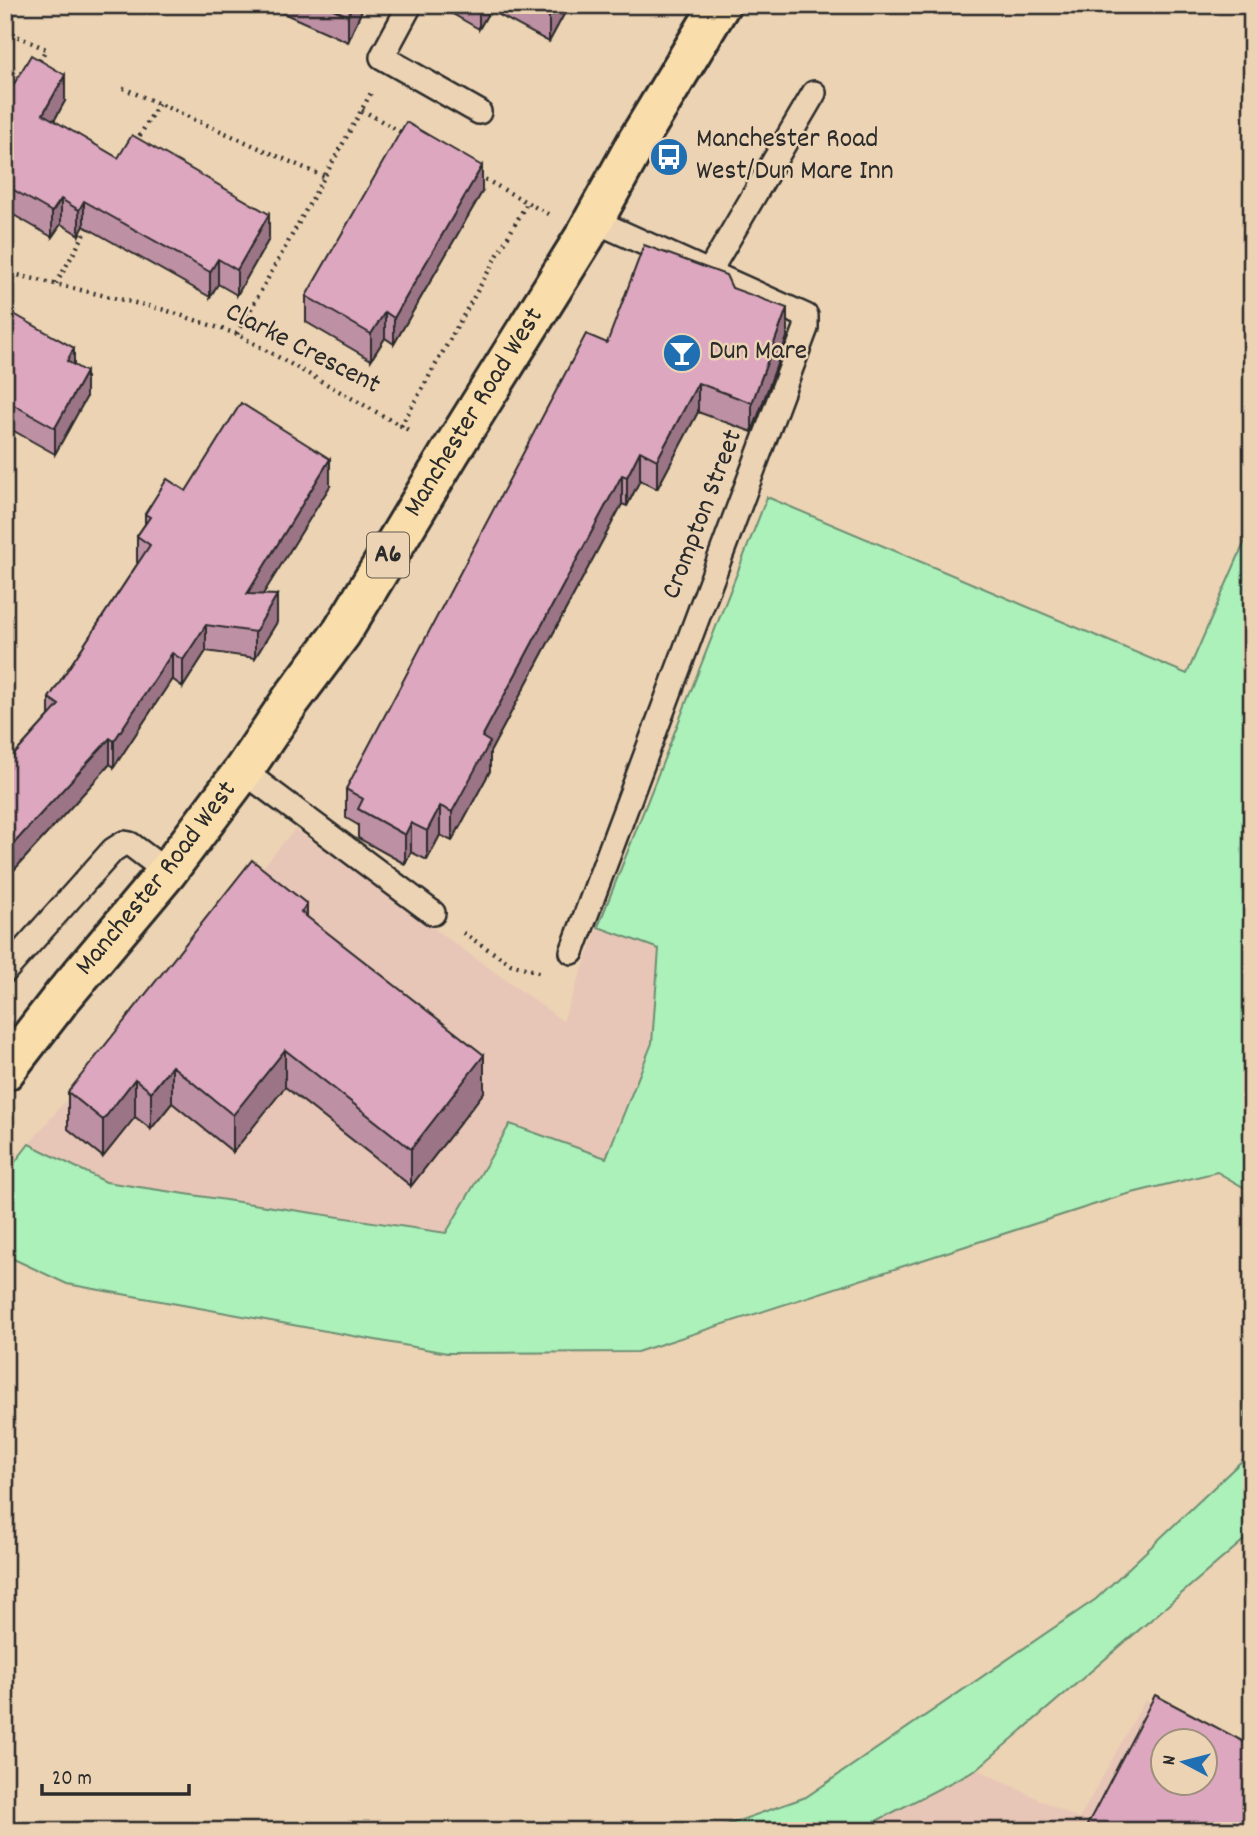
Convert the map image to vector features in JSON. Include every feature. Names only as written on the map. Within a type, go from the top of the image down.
[{"type":"main road","name":"Manchester Road West","points":[[5,1071],[63,996],[167,872],[342,632],[589,228],[638,140],[720,5]]},
{"type":"lane","points":[[410,5],[382,57],[479,112]]},
{"type":"lane","points":[[709,272],[814,93]]},
{"type":"lane","name":"Crompton Street","points":[[572,952],[806,328],[806,316],[709,272],[589,228]]},
{"type":"lane","points":[[243,771],[433,913]]},
{"type":"lane","points":[[5,971],[113,850],[124,843],[130,844],[167,872]]},
{"type":"path","points":[[5,31],[46,49],[32,73]]},
{"type":"path","points":[[237,334],[388,61]]},
{"type":"path","points":[[123,88],[325,177]]},
{"type":"path","points":[[131,151],[159,103]]},
{"type":"path","points":[[362,110],[409,136]]},
{"type":"path","points":[[468,169],[527,202],[589,228]]},
{"type":"path","points":[[401,426],[527,202]]},
{"type":"path","points":[[56,284],[90,224]]},
{"type":"path","name":"Clarke Crescent","points":[[5,272],[165,310],[237,334],[451,451]]},
{"type":"path","points":[[5,286],[13,274]]},
{"type":"path","points":[[5,610],[12,617],[5,624]]},
{"type":"path","points":[[433,913],[511,964],[550,976],[561,972],[572,952]]},
{"type":"shaded area","points":[[295,829],[563,1021],[598,927],[659,949],[652,1043],[606,1158],[510,1124],[447,1234],[106,1182],[29,1144]]},
{"type":"shaded area","points":[[1145,1700],[1202,1728],[1148,1728],[1148,1798],[1218,1798],[1218,1736],[1243,1748],[1252,1732],[1252,1831],[858,1831],[977,1769],[1079,1819]]},
{"type":"green space","points":[[767,497],[1187,674],[1252,525],[1252,1192],[1217,1172],[1124,1195],[637,1352],[447,1353],[67,1284],[5,1255],[5,1175],[29,1144],[106,1182],[446,1233],[510,1124],[606,1158],[652,1043],[659,949],[598,927]]},
{"type":"green space","points":[[1252,1384],[1252,1533],[977,1769],[857,1831],[710,1831],[806,1797],[1096,1599],[1248,1455],[1245,1396]]},
{"type":"building","points":[[325,5],[352,5],[348,16]]},
{"type":"building","points":[[531,5],[555,5],[549,15]]},
{"type":"building","points":[[31,55],[65,75],[43,114],[118,158],[132,135],[269,214],[237,270],[218,259],[210,272],[84,201],[79,210],[61,199],[52,212],[5,185],[5,99]]},
{"type":"building","points":[[406,122],[482,166],[394,318],[385,312],[371,334],[306,296]]},
{"type":"building","points":[[644,245],[726,275],[732,288],[787,308],[752,403],[698,383],[657,460],[640,451],[627,477],[622,475],[482,737],[490,742],[452,812],[440,806],[427,831],[411,823],[405,835],[358,809],[363,799],[346,789],[586,334],[607,343]]},
{"type":"building","points":[[5,309],[74,348],[67,361],[86,372],[55,428],[5,400]]},
{"type":"building","points":[[241,403],[330,459],[247,594],[277,595],[255,632],[206,625],[183,660],[172,653],[114,741],[110,738],[5,853],[5,765],[59,705],[49,698],[150,545],[137,536],[150,517],[145,514],[167,479],[186,491]]},
{"type":"building","points":[[252,860],[307,904],[301,912],[484,1055],[411,1149],[285,1050],[233,1115],[172,1066],[151,1092],[135,1079],[103,1120],[68,1092]]},
{"type":"building","points":[[1155,1695],[1218,1728],[1148,1728],[1148,1798],[1218,1798],[1218,1728],[1252,1746],[1252,1831],[1084,1831]]},
{"type":"place","name":"Manchester Road West/Dun Mare Inn","points":[[669,157]]},
{"type":"place","name":"Dun Mare","points":[[682,353]]}]
